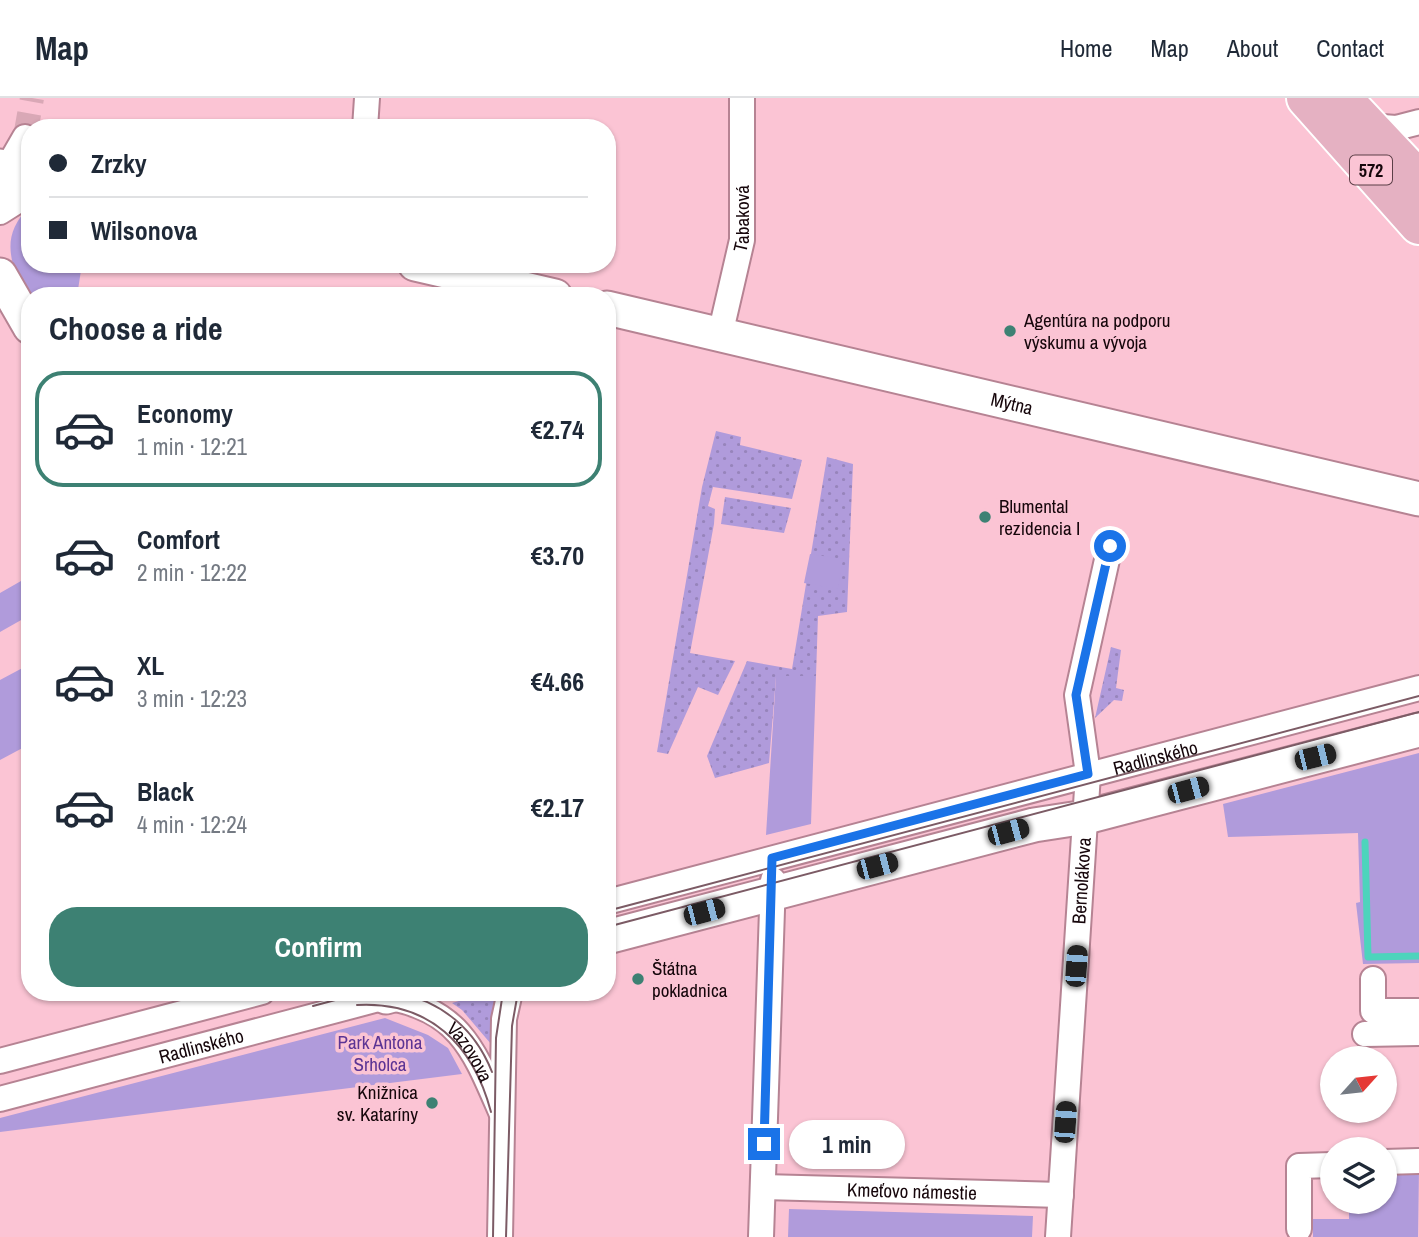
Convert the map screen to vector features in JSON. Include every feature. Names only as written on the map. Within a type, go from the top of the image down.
[{"type":"main road","name":"572","points":[[1306,98],[1419,225]]},
{"type":"main road","name":"572","points":[[1342,98],[1419,180]]},
{"type":"main road","points":[[454,273],[516,287]]},
{"type":"main road","points":[[0,275],[21,311]]},
{"type":"main road","name":"Mýtna","points":[[616,310],[1419,499]]},
{"type":"main road","name":"Radlinského","points":[[616,935],[1034,825],[1086,817],[1419,730]]},
{"type":"street","points":[[366,119],[367,98]]},
{"type":"street","name":"Tabaková","points":[[720,335],[742,240],[741,98]]},
{"type":"street","points":[[1369,126],[1396,128],[1419,122]]},
{"type":"street","points":[[9,176],[21,148]]},
{"type":"street","points":[[0,212],[21,199]]},
{"type":"street","name":"Bernolákova","points":[[1058,1237],[1088,774],[1076,695],[1110,546]]},
{"type":"street","name":"Radlinského","points":[[616,900],[1419,688]]},
{"type":"street","points":[[761,1237],[772,858]]},
{"type":"street","points":[[1373,979],[1373,1011],[1419,1011]]},
{"type":"street","name":"Radlinského","points":[[0,1061],[228,1001]]},
{"type":"street","name":"Radlinského","points":[[0,1099],[365,1001]]},
{"type":"street","name":"Vazovova","points":[[408,1001],[423,1007],[457,1032],[474,1051],[501,1112]]},
{"type":"street","name":"Vazovova","points":[[500,1237],[501,1112],[505,1019],[508,1001]]},
{"type":"street","points":[[1365,1034],[1419,1033]]},
{"type":"street","points":[[1397,1162],[1419,1161]]},
{"type":"street","points":[[1299,1229],[1299,1166],[1320,1165]]},
{"type":"street","name":"Kmeťovo námestie","points":[[763,1187],[1061,1195]]},
{"type":"green space","points":[[21,217],[21,273],[81,273],[78,287],[21,287],[10,249],[14,228]]},
{"type":"green space","points":[[716,431],[741,437],[740,445],[802,460],[792,499],[713,487],[708,506],[715,509],[714,524],[690,653],[735,661],[718,695],[698,687],[668,754],[657,752],[702,487]]},
{"type":"green space","points":[[827,457],[853,464],[847,612],[818,616],[816,676],[776,677],[769,763],[715,778],[707,756],[747,661],[792,669]]},
{"type":"green space","points":[[725,497],[791,508],[784,533],[721,524]]},
{"type":"green space","points":[[810,554],[843,559],[838,589],[804,583]]},
{"type":"green space","points":[[21,581],[21,620],[0,632],[0,593]]},
{"type":"green space","points":[[1111,647],[1121,650],[1116,688],[1124,690],[1122,701],[1114,700],[1095,718]]},
{"type":"green space","points":[[21,669],[21,749],[0,760],[0,680]]},
{"type":"green space","points":[[776,676],[816,676],[811,824],[766,835]]},
{"type":"green space","points":[[1419,753],[1419,963],[1363,964],[1356,903],[1360,902],[1358,833],[1228,837],[1223,804]]},
{"type":"green space","points":[[497,1001],[491,1044],[462,1010],[452,1003]]},
{"type":"green space","name":"Park Antona Srholca","points":[[385,1018],[428,1035],[448,1048],[462,1074],[0,1132],[0,1118]]},
{"type":"green space","points":[[1419,1168],[1418,1237],[1313,1237],[1313,1219],[1349,1219],[1349,1214],[1397,1214],[1397,1169]]},
{"type":"green space","points":[[789,1209],[1033,1216],[1032,1237],[788,1237]]},
{"type":"waterway","points":[[1365,842],[1368,957],[1419,956]]},
{"type":"tunnel","points":[[28,119],[32,98]]},
{"type":"tram line","points":[[616,909],[1419,696]]},
{"type":"tram line","points":[[616,925],[1419,712]]},
{"type":"tram line","points":[[313,1006],[332,1001]]},
{"type":"tram line","points":[[423,1001],[442,1010],[466,1030],[492,1072]]},
{"type":"tram line","points":[[493,1237],[496,1038],[502,1001]]},
{"type":"tram line","points":[[506,1237],[512,1026],[516,1001]]},
{"type":"tram line","points":[[357,1005],[406,1010],[426,1019],[444,1032],[460,1047],[473,1066],[491,1112]]},
{"type":"place","name":"Agentúra na podporu výskumu a vývoja","points":[[1010,331]]},
{"type":"place","name":"Blumental rezidencia I","points":[[985,517]]},
{"type":"place","name":"Štátna pokladnica","points":[[638,979]]},
{"type":"place","name":"Knižnica sv. Kataríny","points":[[432,1103]]},
{"type":"route","points":[[764,1144],[772,858],[1088,774],[1076,695],[1110,546]]}]
